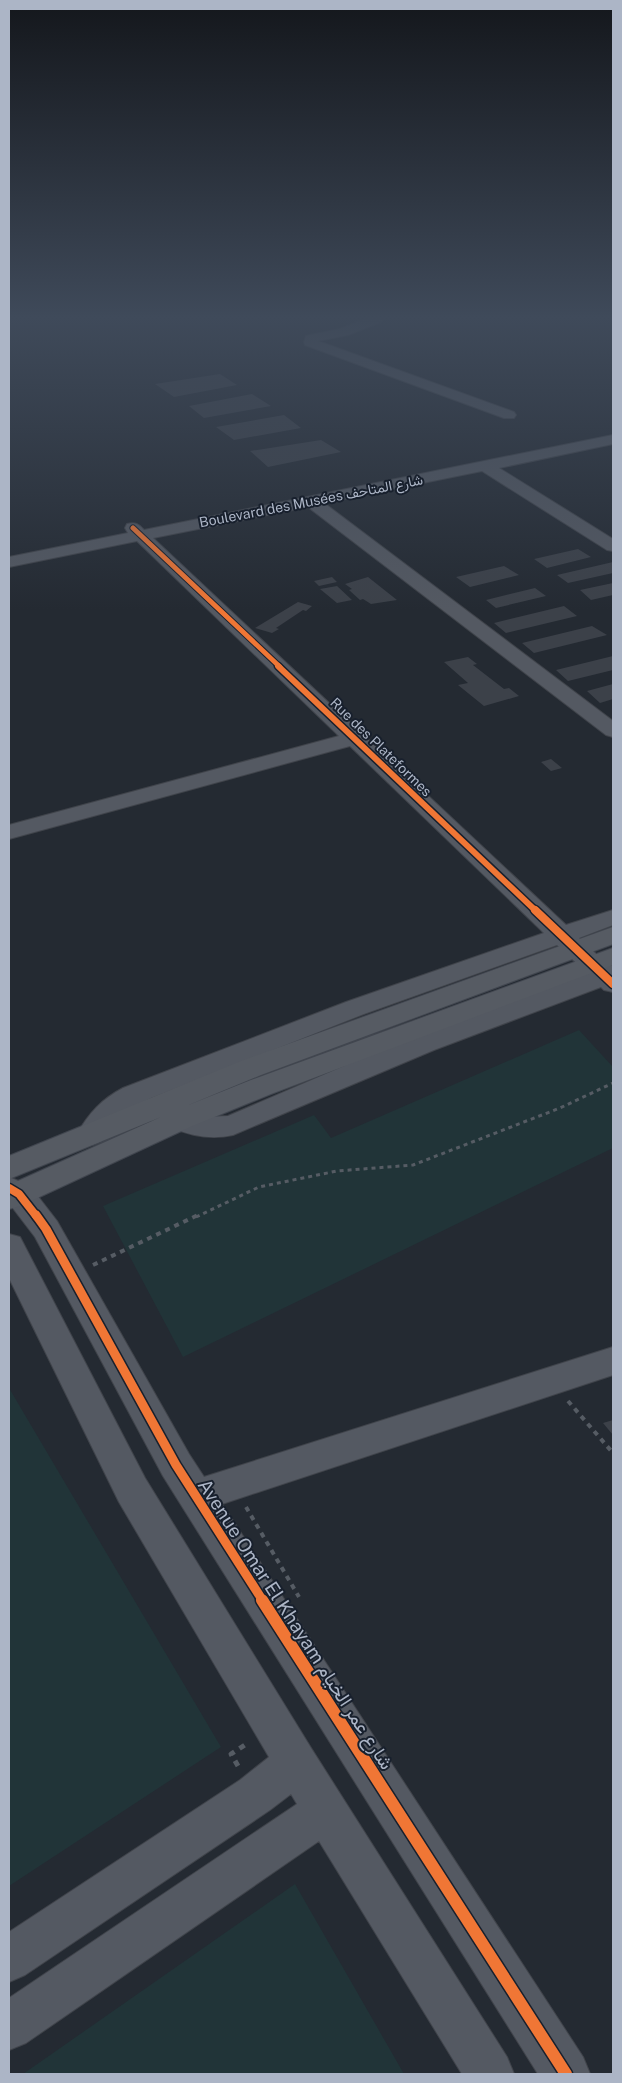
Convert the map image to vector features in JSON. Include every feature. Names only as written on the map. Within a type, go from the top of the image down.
[{"type":"main road","points":[[11,1178],[180,1120],[373,1044],[596,962],[613,935]]},
{"type":"main road","points":[[11,1178],[92,1134],[251,1068],[596,962]]},
{"type":"street","name":"Boulevard des Musées شارع المتاحف","points":[[9,562],[137,531],[613,432]]},
{"type":"street","name":"Boulevard des Musées شارع المتاحف","points":[[9,553],[312,502],[613,440]]},
{"type":"street","points":[[485,466],[613,546]]},
{"type":"street","points":[[312,502],[613,731]]},
{"type":"street","name":"Rue des Plateformes","points":[[137,531],[354,738],[596,962]]},
{"type":"street","points":[[9,832],[354,738]]},
{"type":"street","points":[[596,962],[613,917]]},
{"type":"street","name":"Avenue Omar El Khayam شارع عمر الخيام","points":[[11,1178],[46,1228],[176,1465],[566,2074]]},
{"type":"street","points":[[9,1246],[132,1490],[296,1763],[490,2074]]},
{"type":"street","points":[[196,1496],[613,1361]]},
{"type":"street","points":[[9,1959],[255,1795],[296,1763]]},
{"type":"street","points":[[9,2026],[282,1838],[326,1810]]},
{"type":"path","points":[[72,1274],[259,1187],[337,1171],[413,1165],[560,1108],[613,1083]]},
{"type":"path","points":[[551,1381],[613,1453]]},
{"type":"green space","points":[[579,1030],[613,1067],[613,1148],[183,1357],[103,1206],[314,1115],[331,1138]]},
{"type":"green space","points":[[9,1388],[221,1747],[9,1886]]},
{"type":"green space","points":[[295,1884],[404,2074],[23,2074]]},
{"type":"building","points":[[286,416],[301,428],[234,440],[216,427]]},
{"type":"building","points":[[321,440],[341,452],[268,467],[250,451]]},
{"type":"building","points":[[578,549],[591,557],[547,568],[534,559]]},
{"type":"building","points":[[613,562],[613,573],[568,583],[557,575]]},
{"type":"building","points":[[504,566],[519,575],[470,587],[456,577]]},
{"type":"building","points":[[332,577],[337,582],[319,586],[314,581]]},
{"type":"building","points":[[368,577],[397,600],[371,604],[363,599],[360,600],[349,590],[352,589],[345,584]]},
{"type":"building","points":[[613,583],[613,595],[591,600],[580,590]]},
{"type":"building","points":[[337,586],[352,600],[337,603],[320,589]]},
{"type":"building","points":[[535,588],[546,596],[496,608],[486,600]]},
{"type":"building","points":[[298,602],[312,606],[276,628],[279,629],[272,633],[255,628]]},
{"type":"building","points":[[564,606],[577,616],[506,633],[494,623]]},
{"type":"building","points":[[592,626],[607,635],[534,653],[522,643]]},
{"type":"building","points":[[613,656],[613,670],[568,681],[556,670]]},
{"type":"building","points":[[468,657],[477,664],[473,665],[504,689],[509,688],[519,696],[484,706],[458,685],[468,683],[444,662]]},
{"type":"building","points":[[613,684],[613,699],[600,703],[587,691]]},
{"type":"building","points":[[551,759],[562,768],[551,771],[541,762]]},
{"type":"building","points":[[613,1420],[613,1435],[603,1423]]},
{"type":"cycle path","points":[[133,528],[613,984]]},
{"type":"cycle path","points":[[9,1188],[19,1194],[46,1229],[176,1465],[566,2074]]}]
